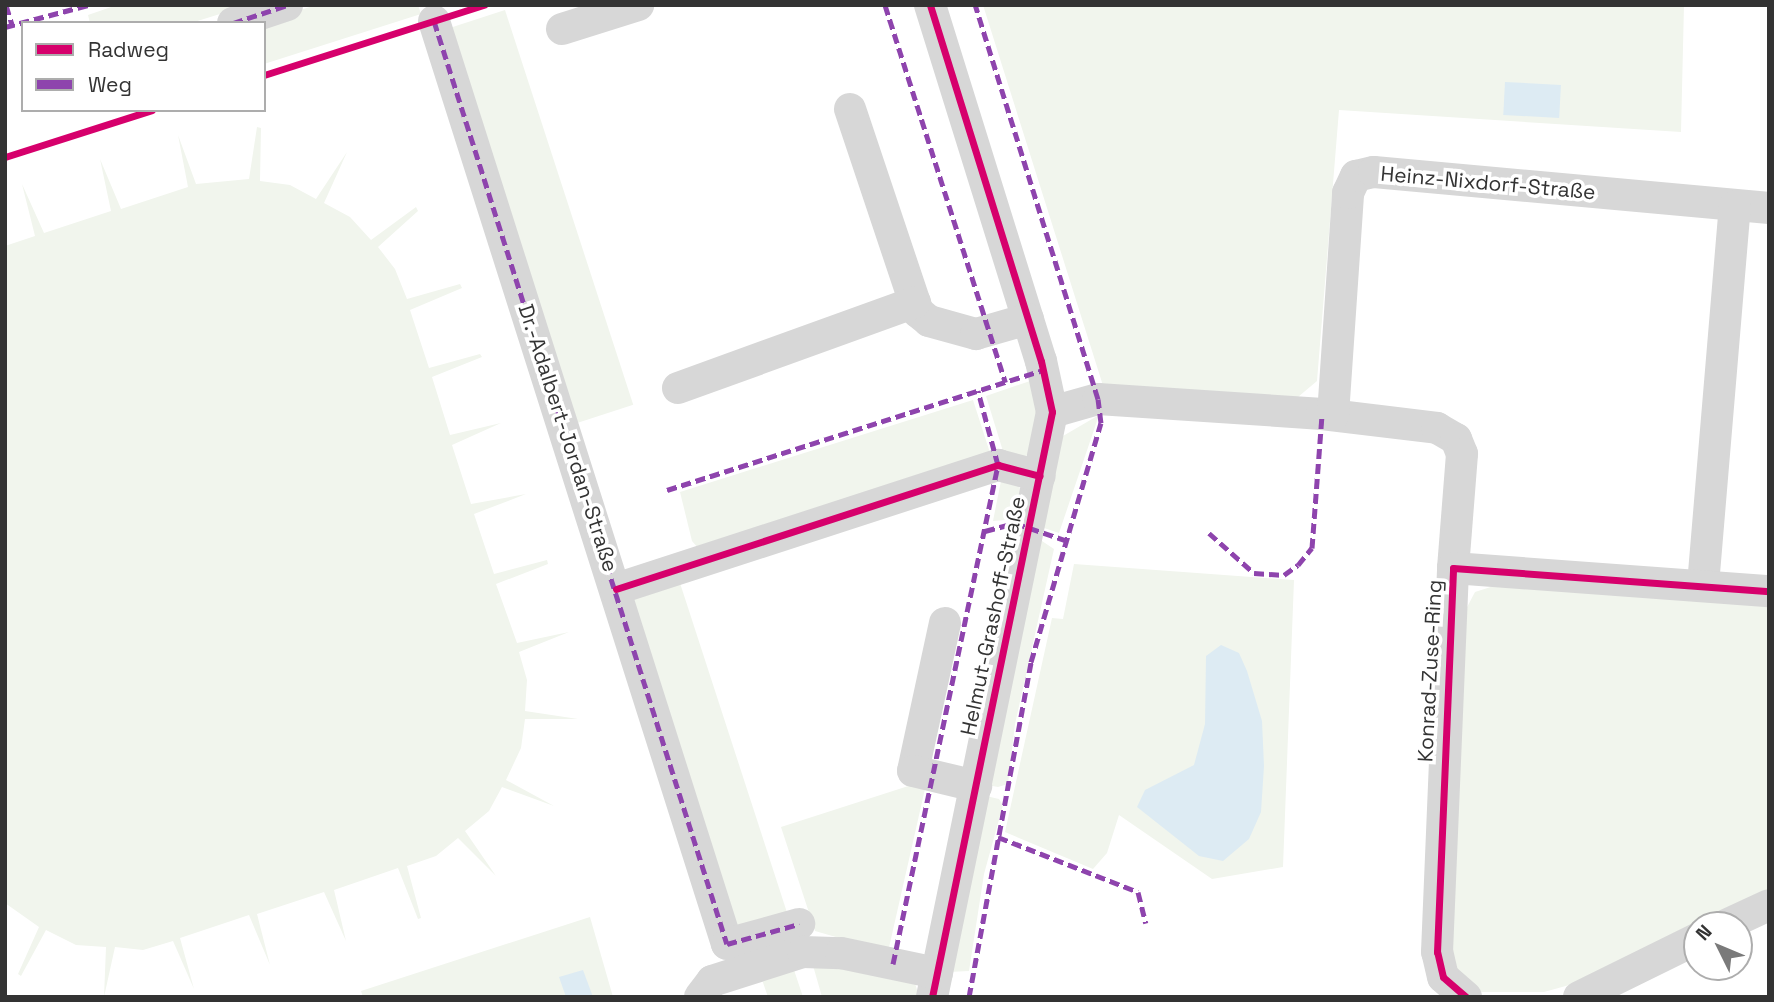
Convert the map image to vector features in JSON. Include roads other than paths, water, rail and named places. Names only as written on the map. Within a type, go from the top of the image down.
[{"type":"street","points":[[239,21],[287,5]]},
{"type":"street","points":[[562,29],[638,5]]},
{"type":"street","name":"Helmut-Grashoff-Straße","points":[[930,5],[1028,318],[1052,412],[935,985]]},
{"type":"street","name":"Dr.-Adalbert-Jordan-Straße","points":[[434,21],[727,944],[799,924]]},
{"type":"street","points":[[850,109],[915,302],[929,321],[976,334],[1028,318]]},
{"type":"street","name":"Heinz-Nixdorf-Straße","points":[[1333,415],[1348,193],[1356,176],[1374,172],[1769,208]]},
{"type":"street","points":[[1703,585],[1735,206]]},
{"type":"street","points":[[678,388],[915,302]]},
{"type":"street","name":"Konrad-Zuse-Ring","points":[[1052,412],[1098,399],[1333,415],[1437,428],[1456,439],[1462,454],[1453,568],[1437,952],[1443,977],[1466,997]]},
{"type":"street","points":[[616,589],[998,466],[1040,476]]},
{"type":"street","name":"Konrad-Zuse-Ring","points":[[1453,568],[1769,591]]},
{"type":"street","points":[[945,623],[914,771],[976,786]]},
{"type":"street","points":[[1753,912],[1769,905]]},
{"type":"street","points":[[1578,997],[1683,946]]},
{"type":"street","points":[[701,997],[712,981],[741,985],[803,952],[841,953],[935,985]]}]
